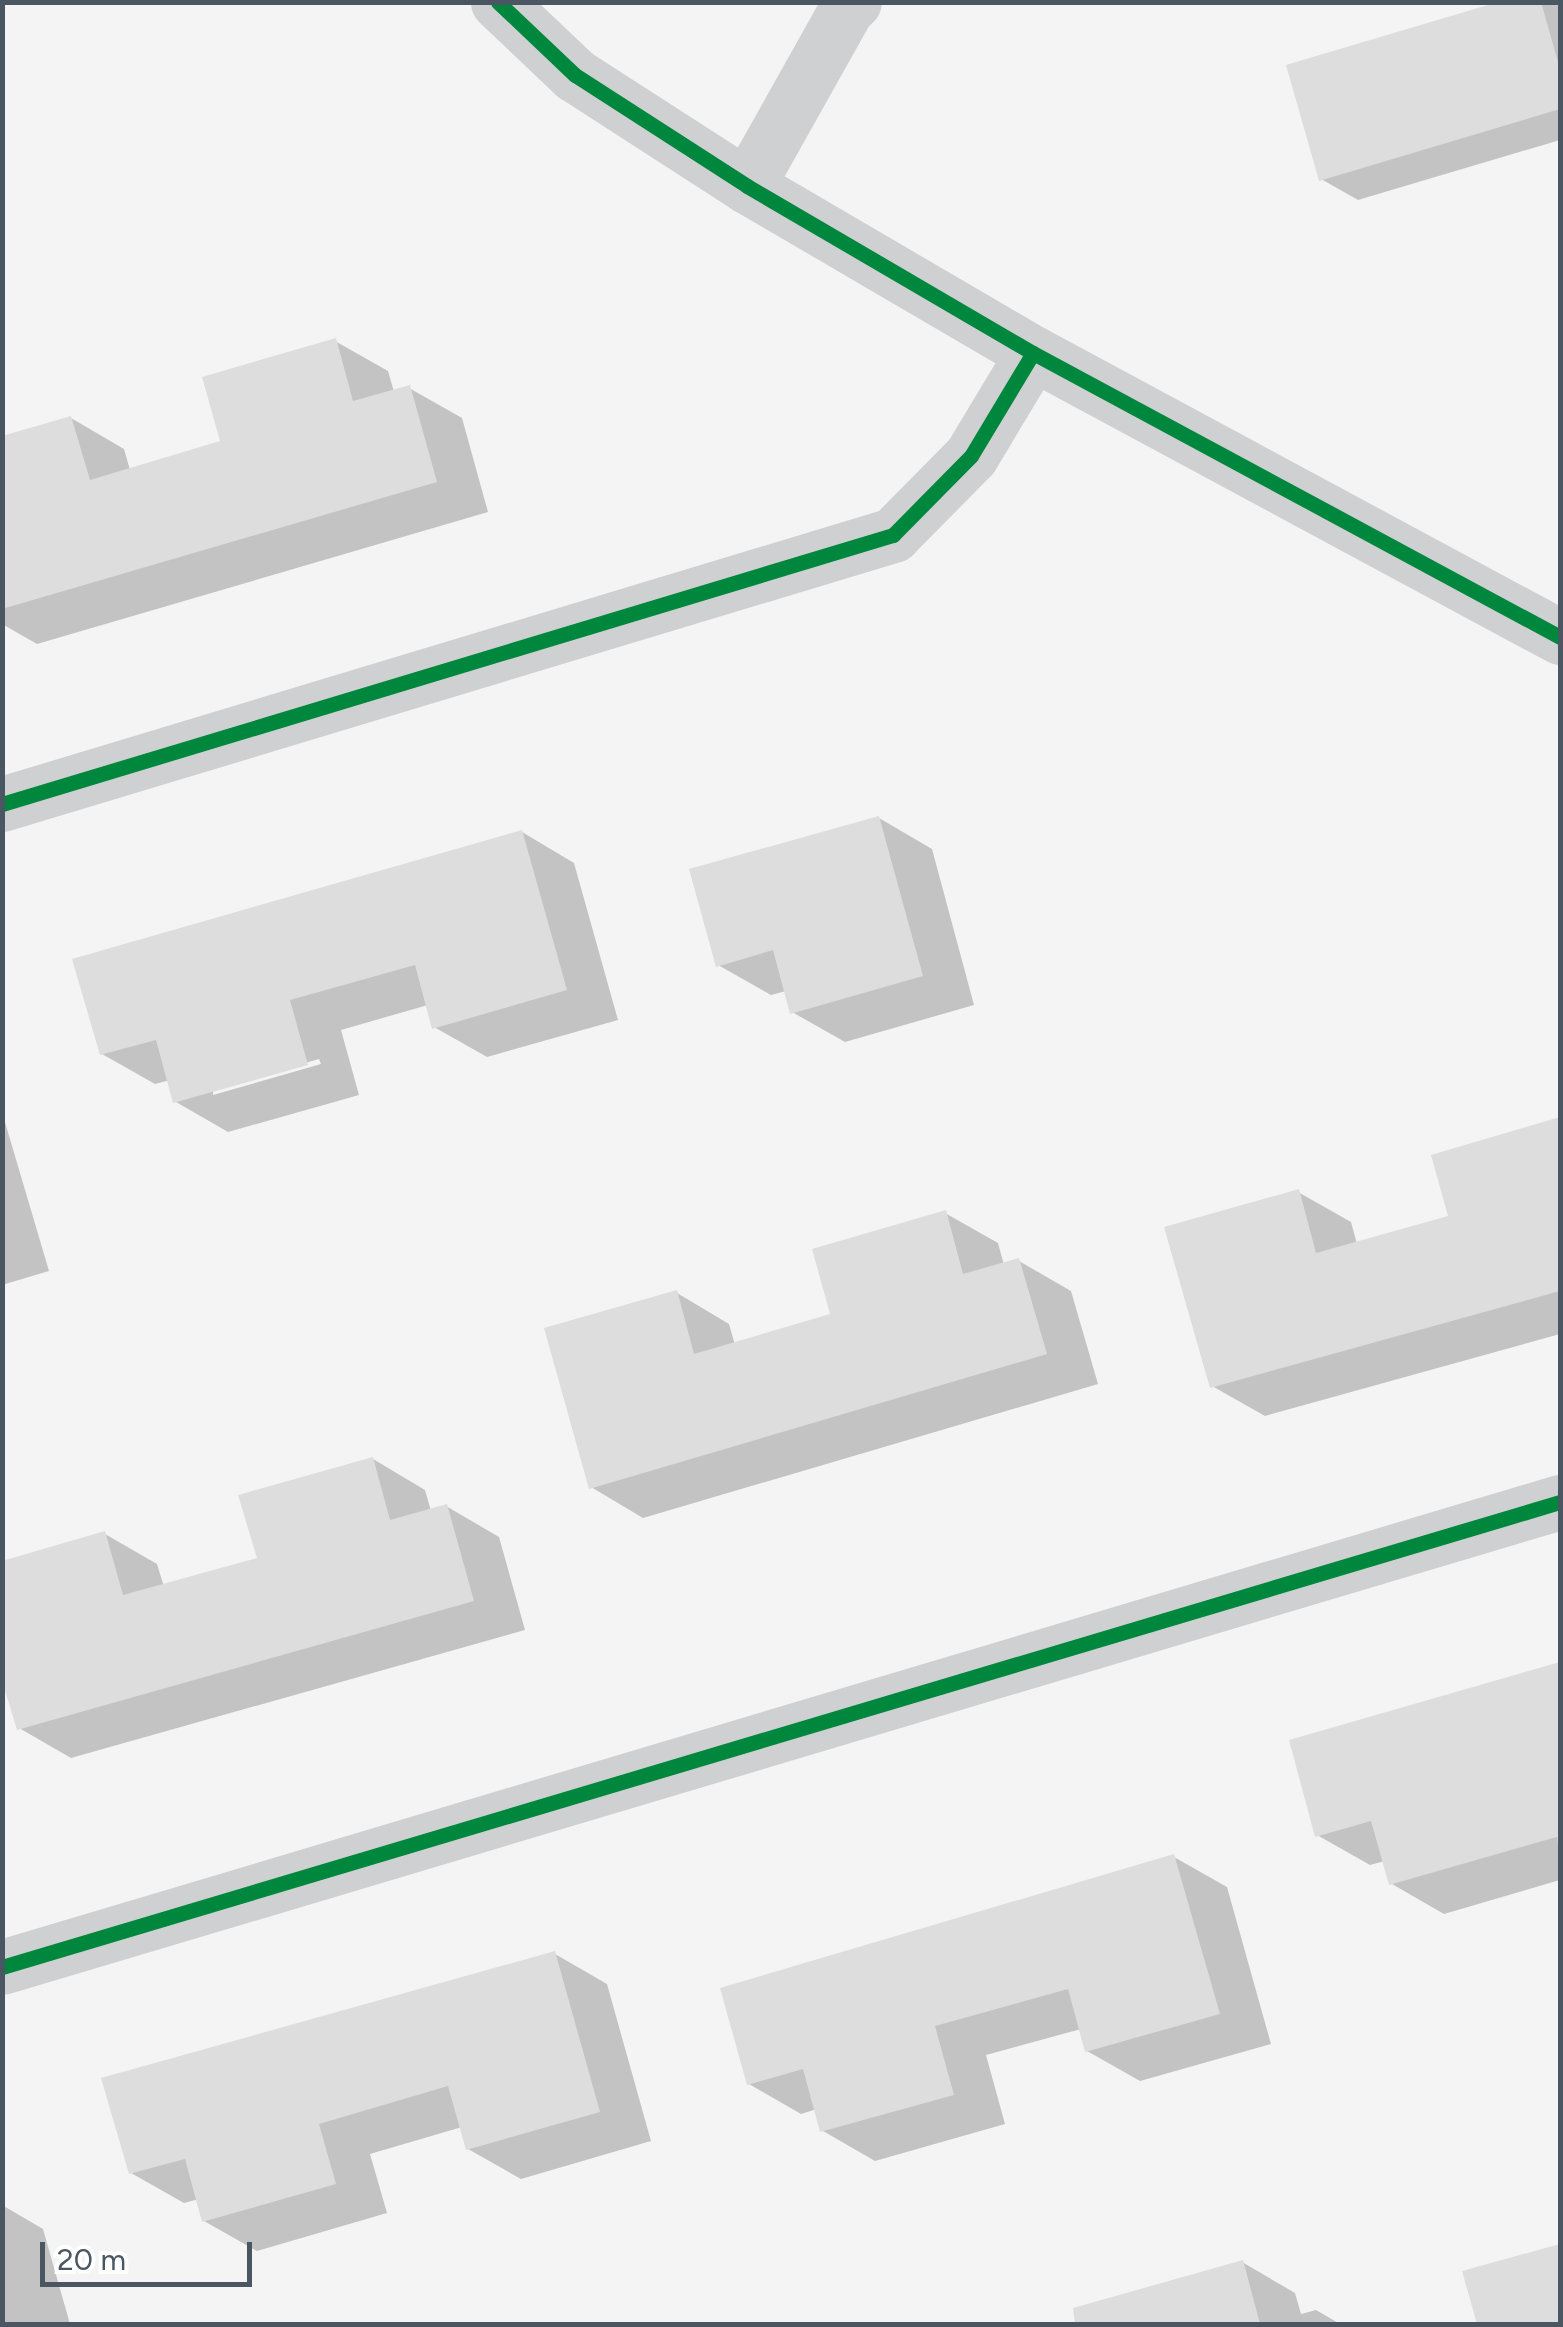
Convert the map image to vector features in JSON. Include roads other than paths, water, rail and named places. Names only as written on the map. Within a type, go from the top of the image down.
[{"type":"street","points":[[498,2],[575,74],[747,186],[1033,353],[1560,636]]},
{"type":"street","points":[[747,186],[846,8],[854,2]]},
{"type":"street","points":[[2,804],[893,535],[971,456],[1033,353]]},
{"type":"street","points":[[2,1968],[1560,1502]]}]
